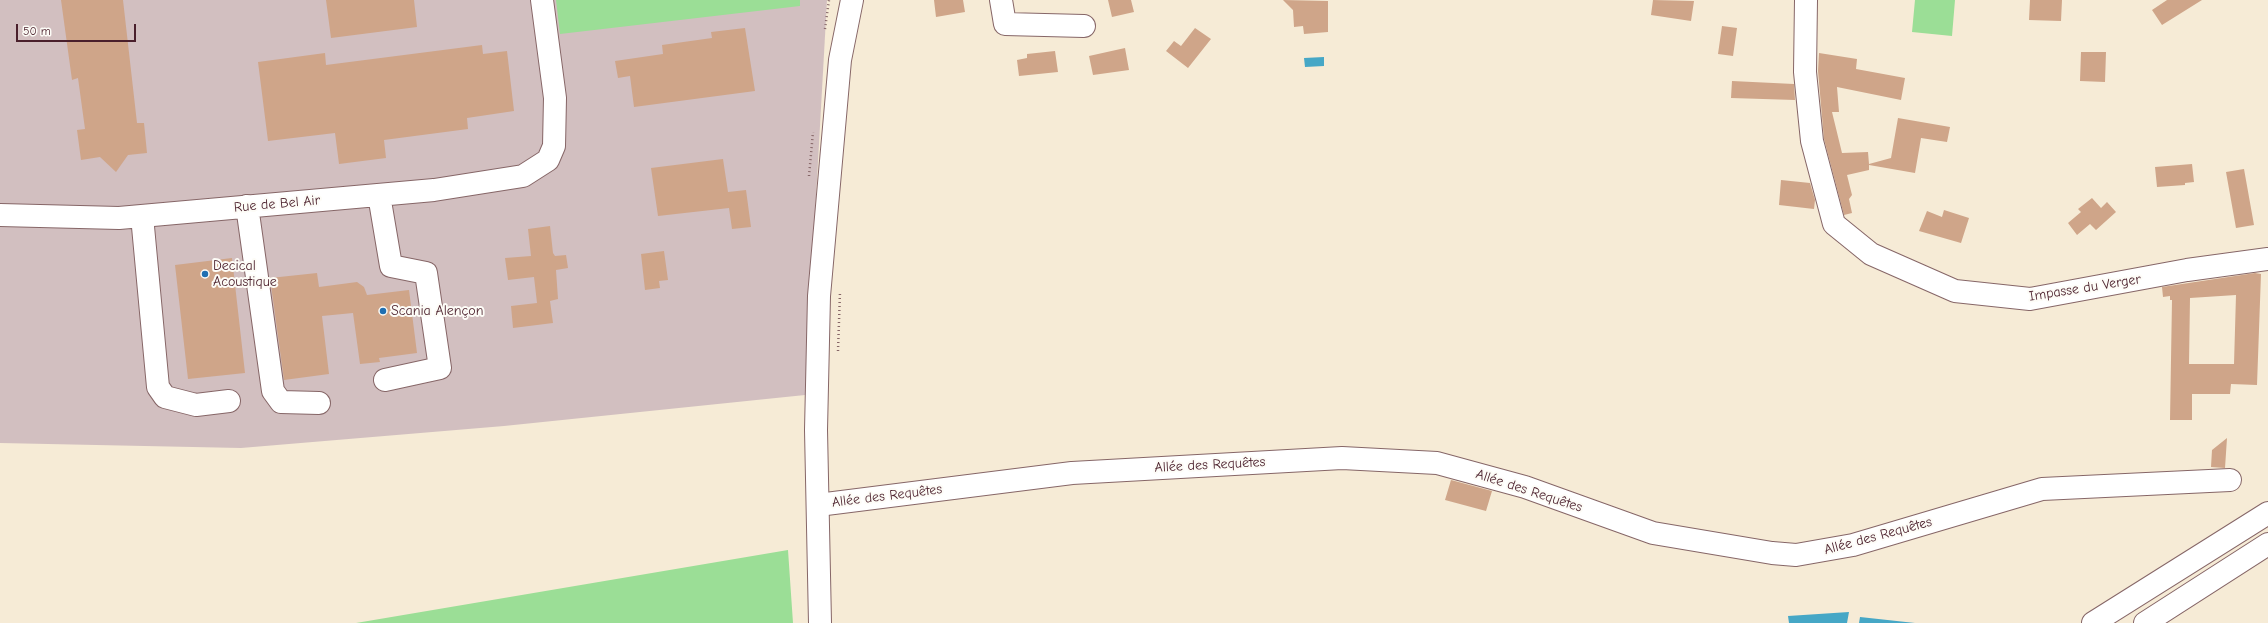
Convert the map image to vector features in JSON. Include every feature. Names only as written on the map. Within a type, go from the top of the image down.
[{"type":"main road","name":"Rue de Bel Air","points":[[0,215],[119,218],[434,190],[523,176],[548,160],[554,146],[555,98],[542,0]]},
{"type":"main road","points":[[839,0],[840,60]]},
{"type":"main road","points":[[820,623],[816,430],[818,296],[840,60],[852,0]]},
{"type":"main road","points":[[1001,0],[1005,24],[1084,26]]},
{"type":"main road","name":"Impasse du Verger","points":[[1806,0],[1805,72],[1812,141],[1834,224],[1871,254],[1955,291],[2030,299],[2187,270],[2268,259]]},
{"type":"main road","points":[[379,195],[391,266],[426,273],[440,368],[386,380]]},
{"type":"main road","points":[[247,206],[273,392],[281,402],[320,403]]},
{"type":"main road","points":[[142,216],[158,386],[165,397],[196,405],[229,401]]},
{"type":"main road","name":"Allée des Requêtes","points":[[818,505],[1072,473],[1358,459],[1437,463],[1525,487],[1653,533],[1772,553],[1796,555],[1853,545],[2042,489],[2230,480]]},
{"type":"main road","points":[[2093,623],[2268,513]]},
{"type":"main road","points":[[2145,623],[2268,544]]},
{"type":"path","points":[[838,353],[840,284]]},
{"type":"shaded area","points":[[0,0],[827,0],[805,395],[504,426],[241,448],[0,443]]},
{"type":"green space","points":[[556,0],[800,0],[800,6],[560,34]]},
{"type":"green space","points":[[1915,0],[1955,0],[1952,36],[1912,32]]},
{"type":"green space","points":[[788,550],[793,623],[356,623]]},
{"type":"water","points":[[1324,57],[1324,66],[1305,67],[1304,58]]},
{"type":"water","points":[[1849,612],[1847,623],[1789,623],[1788,616]]},
{"type":"water","points":[[1860,617],[1915,623],[1859,623]]},
{"type":"building","points":[[61,0],[123,0],[137,123],[144,123],[147,153],[128,155],[116,172],[100,157],[81,160],[77,130],[85,129],[78,78],[72,80]]},
{"type":"building","points":[[326,0],[414,0],[417,27],[331,38]]},
{"type":"building","points":[[934,0],[963,0],[965,12],[936,17]]},
{"type":"building","points":[[1108,0],[1131,0],[1134,12],[1112,17]]},
{"type":"building","points":[[1283,0],[1328,1],[1328,32],[1304,34],[1303,26],[1294,27],[1293,10]]},
{"type":"building","points":[[1653,0],[1694,1],[1691,21],[1651,15]]},
{"type":"building","points":[[2030,0],[2062,0],[2061,21],[2029,20]]},
{"type":"building","points":[[2167,0],[2202,0],[2162,25],[2152,10]]},
{"type":"building","points":[[1722,26],[1737,28],[1733,56],[1718,54]]},
{"type":"building","points":[[745,28],[755,91],[634,107],[630,76],[618,78],[615,61],[663,54],[662,45],[712,38],[711,32]]},
{"type":"building","points":[[1195,28],[1211,39],[1188,68],[1166,51],[1174,41],[1181,46]]},
{"type":"building","points":[[482,45],[483,54],[507,51],[514,111],[467,118],[468,129],[384,140],[386,158],[339,164],[335,133],[268,141],[258,62],[325,53],[326,65]]},
{"type":"building","points":[[1125,48],[1129,70],[1093,75],[1089,56]]},
{"type":"building","points":[[1055,51],[1058,72],[1019,76],[1017,60],[1027,58],[1027,54]]},
{"type":"building","points":[[2081,52],[2106,52],[2105,82],[2080,81]]},
{"type":"building","points":[[1819,53],[1857,59],[1856,69],[1905,78],[1901,100],[1837,87],[1839,112],[1832,112],[1842,153],[1868,152],[1869,164],[1891,158],[1898,118],[1950,127],[1947,142],[1921,138],[1915,173],[1869,165],[1869,170],[1847,175],[1852,195],[1849,199],[1852,213],[1844,215],[1824,139],[1818,71]]},
{"type":"building","points":[[1732,81],[1794,84],[1795,100],[1731,98]]},
{"type":"building","points":[[723,159],[728,192],[746,190],[751,227],[732,229],[729,208],[658,216],[651,168]]},
{"type":"building","points":[[2192,164],[2194,182],[2185,183],[2185,185],[2157,187],[2155,167]]},
{"type":"building","points":[[2244,169],[2254,225],[2236,228],[2226,172]]},
{"type":"building","points":[[1781,180],[1810,183],[1815,200],[1814,209],[1779,205]]},
{"type":"building","points":[[2092,198],[2101,208],[2107,202],[2116,212],[2096,230],[2090,224],[2077,235],[2068,223],[2081,212],[2078,209]]},
{"type":"building","points":[[1944,210],[1969,218],[1961,243],[1919,231],[1927,211],[1942,217]]},
{"type":"building","points":[[550,226],[553,253],[555,256],[566,255],[568,268],[556,270],[558,299],[550,301],[553,323],[513,328],[511,306],[537,303],[534,277],[508,280],[505,258],[531,256],[528,229]]},
{"type":"building","points":[[664,251],[668,280],[659,281],[660,288],[645,290],[641,254]]},
{"type":"building","points":[[232,258],[245,373],[188,379],[175,265]]},
{"type":"building","points":[[317,273],[319,287],[357,282],[364,287],[367,295],[409,290],[417,353],[379,358],[380,362],[360,364],[353,313],[322,316],[329,374],[284,380],[270,278]]},
{"type":"building","points":[[2255,273],[2261,274],[2257,385],[2231,384],[2230,394],[2192,394],[2192,420],[2170,420],[2172,300],[2170,300],[2170,296],[2163,297],[2162,287]],"holes":[[[2236,295],[2234,364],[2189,364],[2190,298]]]},
{"type":"building","points":[[2227,438],[2225,468],[2211,467],[2212,450]]},
{"type":"building","points":[[1451,480],[1492,491],[1486,511],[1445,500]]},
{"type":"place","name":"Decical Acoustique","points":[[205,274]]},
{"type":"place","name":"Scania Alençon","points":[[383,311]]}]
